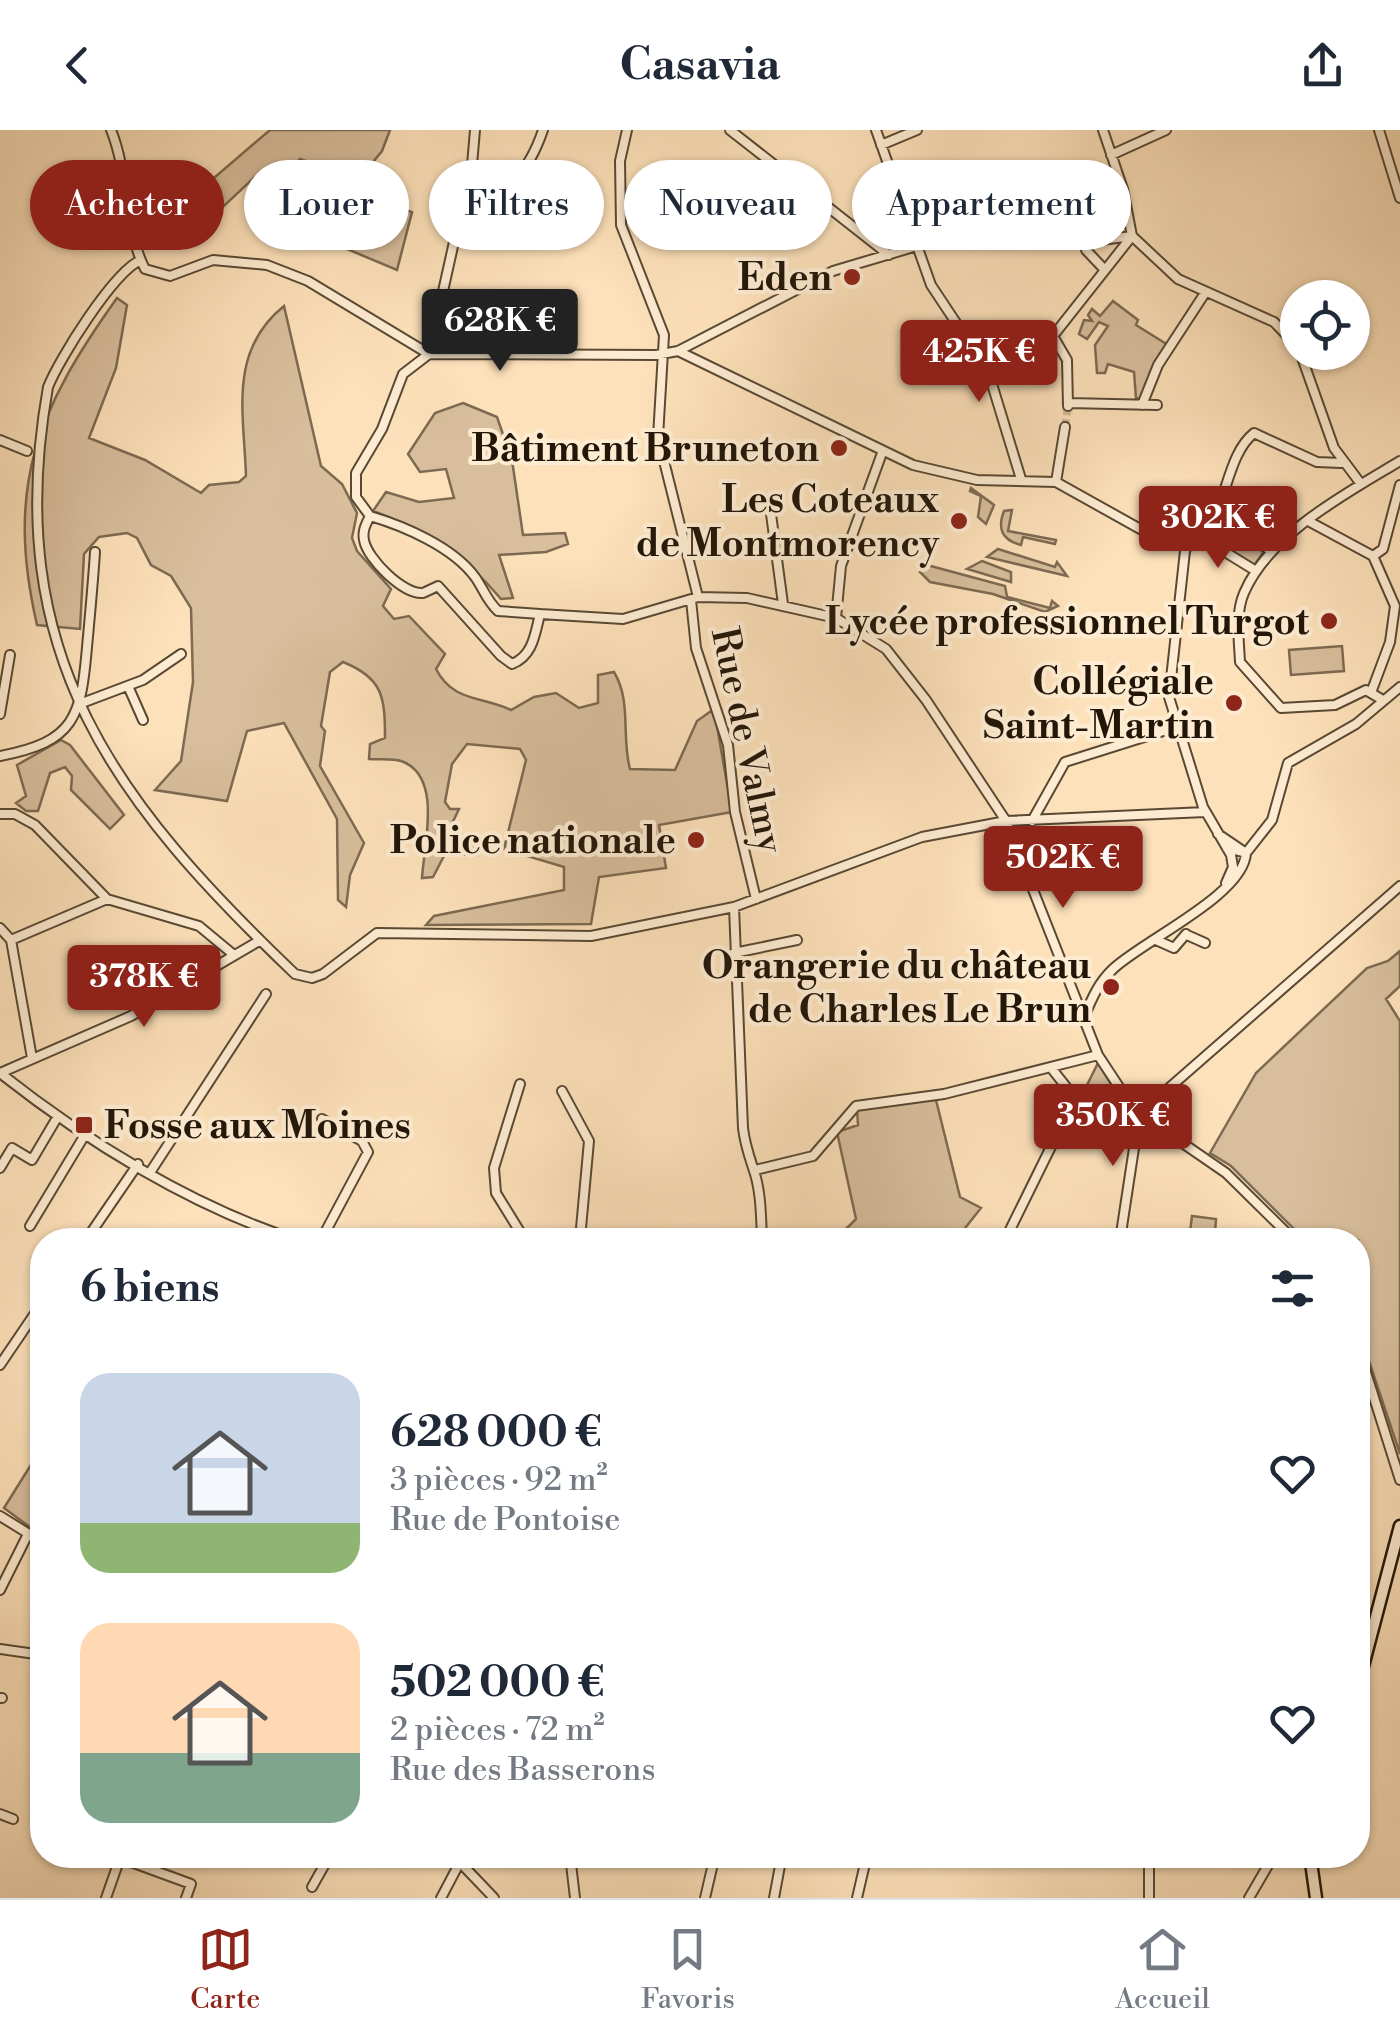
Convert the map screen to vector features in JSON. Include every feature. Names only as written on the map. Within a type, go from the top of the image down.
[{"type":"main road","points":[[1370,1640],[1400,1526]]},
{"type":"main road","points":[[1312,1868],[1316,1898]]},
{"type":"street","points":[[111,130],[128,181],[141,260],[157,276],[179,273],[212,260],[280,270],[308,281],[429,354],[678,351],[833,271],[905,250]]},
{"type":"street","points":[[472,160],[475,130]]},
{"type":"street","points":[[530,160],[543,130]]},
{"type":"street","name":"Rue de Valmy","points":[[628,130],[620,161],[621,225],[664,335],[658,437],[694,598],[696,648],[728,745],[735,812],[756,899]]},
{"type":"street","points":[[730,130],[889,255]]},
{"type":"street","points":[[876,130],[886,160]]},
{"type":"street","points":[[881,145],[916,130]]},
{"type":"street","points":[[1103,130],[1132,236],[1162,268],[1206,293],[1274,322],[1280,329]]},
{"type":"street","points":[[1111,155],[1166,130]]},
{"type":"street","points":[[1379,130],[1400,198]]},
{"type":"street","points":[[1132,236],[1053,340],[1068,360],[1068,404],[1158,405]]},
{"type":"street","points":[[452,250],[429,354],[403,374],[382,429],[362,461],[354,487],[370,516],[430,542],[473,573],[498,610],[623,620],[694,598],[747,598],[836,618],[886,649],[1006,822],[1098,1055],[1125,1096],[1145,1109],[1165,1130],[1226,1172],[1282,1228]]},
{"type":"street","points":[[918,250],[931,286],[988,372],[1021,479]]},
{"type":"street","points":[[1086,250],[1104,268]]},
{"type":"street","points":[[24,462],[61,359],[99,304],[141,260]]},
{"type":"street","points":[[1142,405],[1158,365],[1206,293]]},
{"type":"street","points":[[697,360],[692,352],[702,340]]},
{"type":"street","points":[[678,351],[882,453],[968,478],[1056,482],[1142,530],[1204,539],[1256,571]]},
{"type":"street","points":[[1306,370],[1341,463],[1361,484]]},
{"type":"street","points":[[1056,482],[1065,428]]},
{"type":"street","points":[[1226,884],[1233,866],[1205,812],[1168,698],[1186,552],[1192,538],[1204,531],[1216,513],[1220,493],[1254,433],[1317,462],[1341,463]]},
{"type":"street","points":[[0,440],[26,451]]},
{"type":"street","points":[[836,618],[842,566],[882,453]]},
{"type":"street","points":[[1310,522],[1373,556],[1395,606],[1390,642],[1372,690],[1335,705],[1280,708],[1240,662],[1240,606],[1256,571],[1271,551],[1361,484],[1398,462],[1400,476]]},
{"type":"street","points":[[1373,556],[1384,549],[1400,485]]},
{"type":"street","points":[[1216,513],[1271,551]]},
{"type":"street","points":[[771,514],[783,604]]},
{"type":"street","points":[[370,516],[363,532],[364,546],[404,589],[423,593],[438,586],[512,664],[523,660],[532,645],[540,614]]},
{"type":"street","points":[[0,756],[33,750],[68,725],[82,703],[95,552]]},
{"type":"street","points":[[82,703],[164,669],[181,654]]},
{"type":"street","points":[[0,714],[10,655]]},
{"type":"street","points":[[128,686],[144,720]]},
{"type":"street","points":[[1085,1016],[1102,980],[1175,928],[1242,868],[1246,853],[1272,820],[1288,763],[1356,724],[1400,686]]},
{"type":"street","points":[[1372,690],[1381,699]]},
{"type":"street","points":[[61,714],[74,734]]},
{"type":"street","points":[[1032,821],[1065,762],[1176,727]]},
{"type":"street","points":[[129,809],[259,941],[296,974],[312,978],[336,968],[377,934],[591,936],[734,906],[922,837],[1006,822],[1205,812]]},
{"type":"street","points":[[0,814],[15,814],[35,825],[108,899],[198,926],[234,955]]},
{"type":"street","points":[[1218,833],[1246,853]]},
{"type":"street","points":[[1227,848],[1246,853]]},
{"type":"street","points":[[1122,1228],[1137,1127],[1145,1109],[1400,886]]},
{"type":"street","points":[[11,940],[108,899]]},
{"type":"street","points":[[734,906],[746,1158],[755,1170],[767,1228]]},
{"type":"street","points":[[0,928],[11,940],[32,1058]]},
{"type":"street","points":[[1175,928],[1205,943]]},
{"type":"street","points":[[1156,940],[1174,948],[1186,934]]},
{"type":"street","points":[[734,953],[797,940]]},
{"type":"street","points":[[259,941],[120,1022],[0,1073],[58,1116],[151,1172],[263,1228]]},
{"type":"street","points":[[151,1172],[266,994]]},
{"type":"street","points":[[755,1170],[813,1156],[856,1106],[944,1094],[1098,1055]]},
{"type":"street","points":[[1052,1069],[1075,1098]]},
{"type":"street","points":[[518,1228],[496,1193],[494,1168],[520,1084]]},
{"type":"street","points":[[562,1091],[589,1141],[581,1228]]},
{"type":"street","points":[[1075,1098],[1125,1096]]},
{"type":"street","points":[[1011,1228],[1075,1098]]},
{"type":"street","points":[[0,1168],[12,1148],[32,1160],[58,1116]]},
{"type":"street","points":[[322,1119],[362,1142],[368,1152],[327,1228]]},
{"type":"street","points":[[30,1226],[86,1133]]},
{"type":"street","points":[[94,1228],[138,1164]]},
{"type":"street","points":[[0,1365],[30,1321]]},
{"type":"street","points":[[1370,1385],[1400,1480]]},
{"type":"street","points":[[0,1516],[28,1534],[0,1590]]},
{"type":"street","points":[[0,1649],[30,1653]]},
{"type":"street","points":[[0,1814],[13,1819]]},
{"type":"street","points":[[106,1898],[116,1868]]},
{"type":"street","points":[[148,1868],[192,1884],[186,1898]]},
{"type":"street","points":[[312,1887],[323,1868]]},
{"type":"street","points":[[441,1898],[453,1868]]},
{"type":"street","points":[[466,1868],[494,1898]]},
{"type":"street","points":[[571,1868],[574,1898]]},
{"type":"street","points":[[705,1898],[712,1868]]},
{"type":"street","points":[[774,1898],[780,1868]]},
{"type":"street","points":[[857,1898],[864,1868]]},
{"type":"street","points":[[1149,1868],[1149,1898]]},
{"type":"street","points":[[1249,1898],[1266,1868]]},
{"type":"shaded area","points":[[270,130],[390,130],[375,160],[244,160],[244,187],[224,206],[224,169]]},
{"type":"shaded area","points":[[349,250],[402,250],[397,270]]},
{"type":"shaded area","points":[[117,298],[127,305],[116,368],[89,438],[145,460],[201,493],[209,485],[239,482],[246,476],[242,406],[247,363],[266,324],[284,306],[321,466],[342,484],[357,513],[352,538],[357,551],[391,589],[383,606],[394,619],[409,616],[445,654],[436,669],[443,680],[459,693],[511,710],[534,697],[556,693],[579,708],[598,703],[598,675],[614,672],[625,707],[630,769],[675,770],[697,721],[714,709],[732,812],[659,825],[666,868],[599,877],[591,924],[426,925],[434,916],[564,890],[564,867],[504,849],[526,760],[520,749],[467,744],[452,764],[445,802],[450,809],[459,809],[446,836],[449,841],[473,838],[477,855],[445,854],[433,877],[422,878],[428,812],[422,781],[414,769],[401,761],[369,759],[370,744],[385,738],[382,700],[374,682],[343,662],[330,672],[321,726],[325,731],[320,766],[364,843],[350,875],[346,907],[338,900],[337,819],[284,723],[247,731],[227,801],[155,790],[181,761],[193,682],[191,608],[171,576],[151,565],[137,538],[127,533],[99,537],[84,554],[80,629],[37,625],[28,576],[27,490],[35,451],[66,377]]},
{"type":"shaded area","points":[[1113,301],[1138,320],[1136,325],[1168,345],[1146,401],[1136,398],[1134,372],[1108,364],[1105,373],[1097,373],[1095,345],[1108,326],[1099,322],[1087,339],[1079,334],[1084,320],[1092,321],[1088,315],[1092,309],[1100,316]]},
{"type":"shaded area","points":[[463,403],[497,417],[512,460],[523,535],[565,533],[568,544],[546,552],[499,555],[513,598],[501,599],[458,557],[427,536],[373,511],[386,492],[419,502],[454,498],[446,469],[420,472],[408,454],[435,413]]},
{"type":"shaded area","points":[[971,488],[994,505],[986,524],[978,517],[981,496]]},
{"type":"shaded area","points":[[1012,510],[1008,531],[1056,540],[1055,544],[1023,537],[1021,545],[1009,540],[1001,523],[1004,511]]},
{"type":"shaded area","points":[[1223,522],[1265,550],[1253,567],[1208,538]]},
{"type":"shaded area","points":[[998,549],[1055,567],[1057,562],[1067,576],[987,557]]},
{"type":"shaded area","points":[[982,561],[1011,572],[1011,582],[967,569]]},
{"type":"shaded area","points":[[927,565],[1005,586],[1007,597],[1050,608],[1052,601],[1058,606],[1045,612],[993,594],[930,582],[920,572]]},
{"type":"shaded area","points":[[1342,646],[1344,671],[1291,675],[1289,650]]},
{"type":"shaded area","points":[[61,740],[70,745],[124,815],[110,829],[71,790],[72,776],[65,767],[50,773],[38,811],[26,811],[16,803],[26,796],[17,765]]},
{"type":"shaded area","points":[[1400,951],[1400,986],[1386,999],[1400,1021],[1400,1454],[1370,1364],[1370,1228],[1293,1228],[1231,1166],[1210,1153],[1256,1073],[1367,968],[1388,961]]},
{"type":"shaded area","points":[[1098,1063],[1116,1092],[1083,1093]]},
{"type":"shaded area","points":[[936,1100],[960,1197],[981,1208],[965,1228],[847,1228],[856,1219],[837,1132],[858,1125],[857,1109]]},
{"type":"shaded area","points":[[1192,1216],[1216,1219],[1215,1228],[1190,1228]]},
{"type":"shaded area","points":[[30,1466],[30,1527],[4,1508]]},
{"type":"tunnel","points":[[1065,427],[1068,406]]},
{"type":"place","name":"Eden","points":[[852,277]]},
{"type":"place","name":"Bâtiment Bruneton","points":[[839,448]]},
{"type":"place","name":"Les Coteaux de Montmorency","points":[[959,521]]},
{"type":"place","name":"Lycée professionnel Turgot","points":[[1329,621]]},
{"type":"place","name":"Collégiale Saint-Martin","points":[[1234,703]]},
{"type":"place","name":"Police nationale","points":[[696,840]]},
{"type":"place","name":"Orangerie du château de Charles Le Brun","points":[[1111,987]]},
{"type":"place","name":"Fosse aux Moines","points":[[84,1125]]}]
